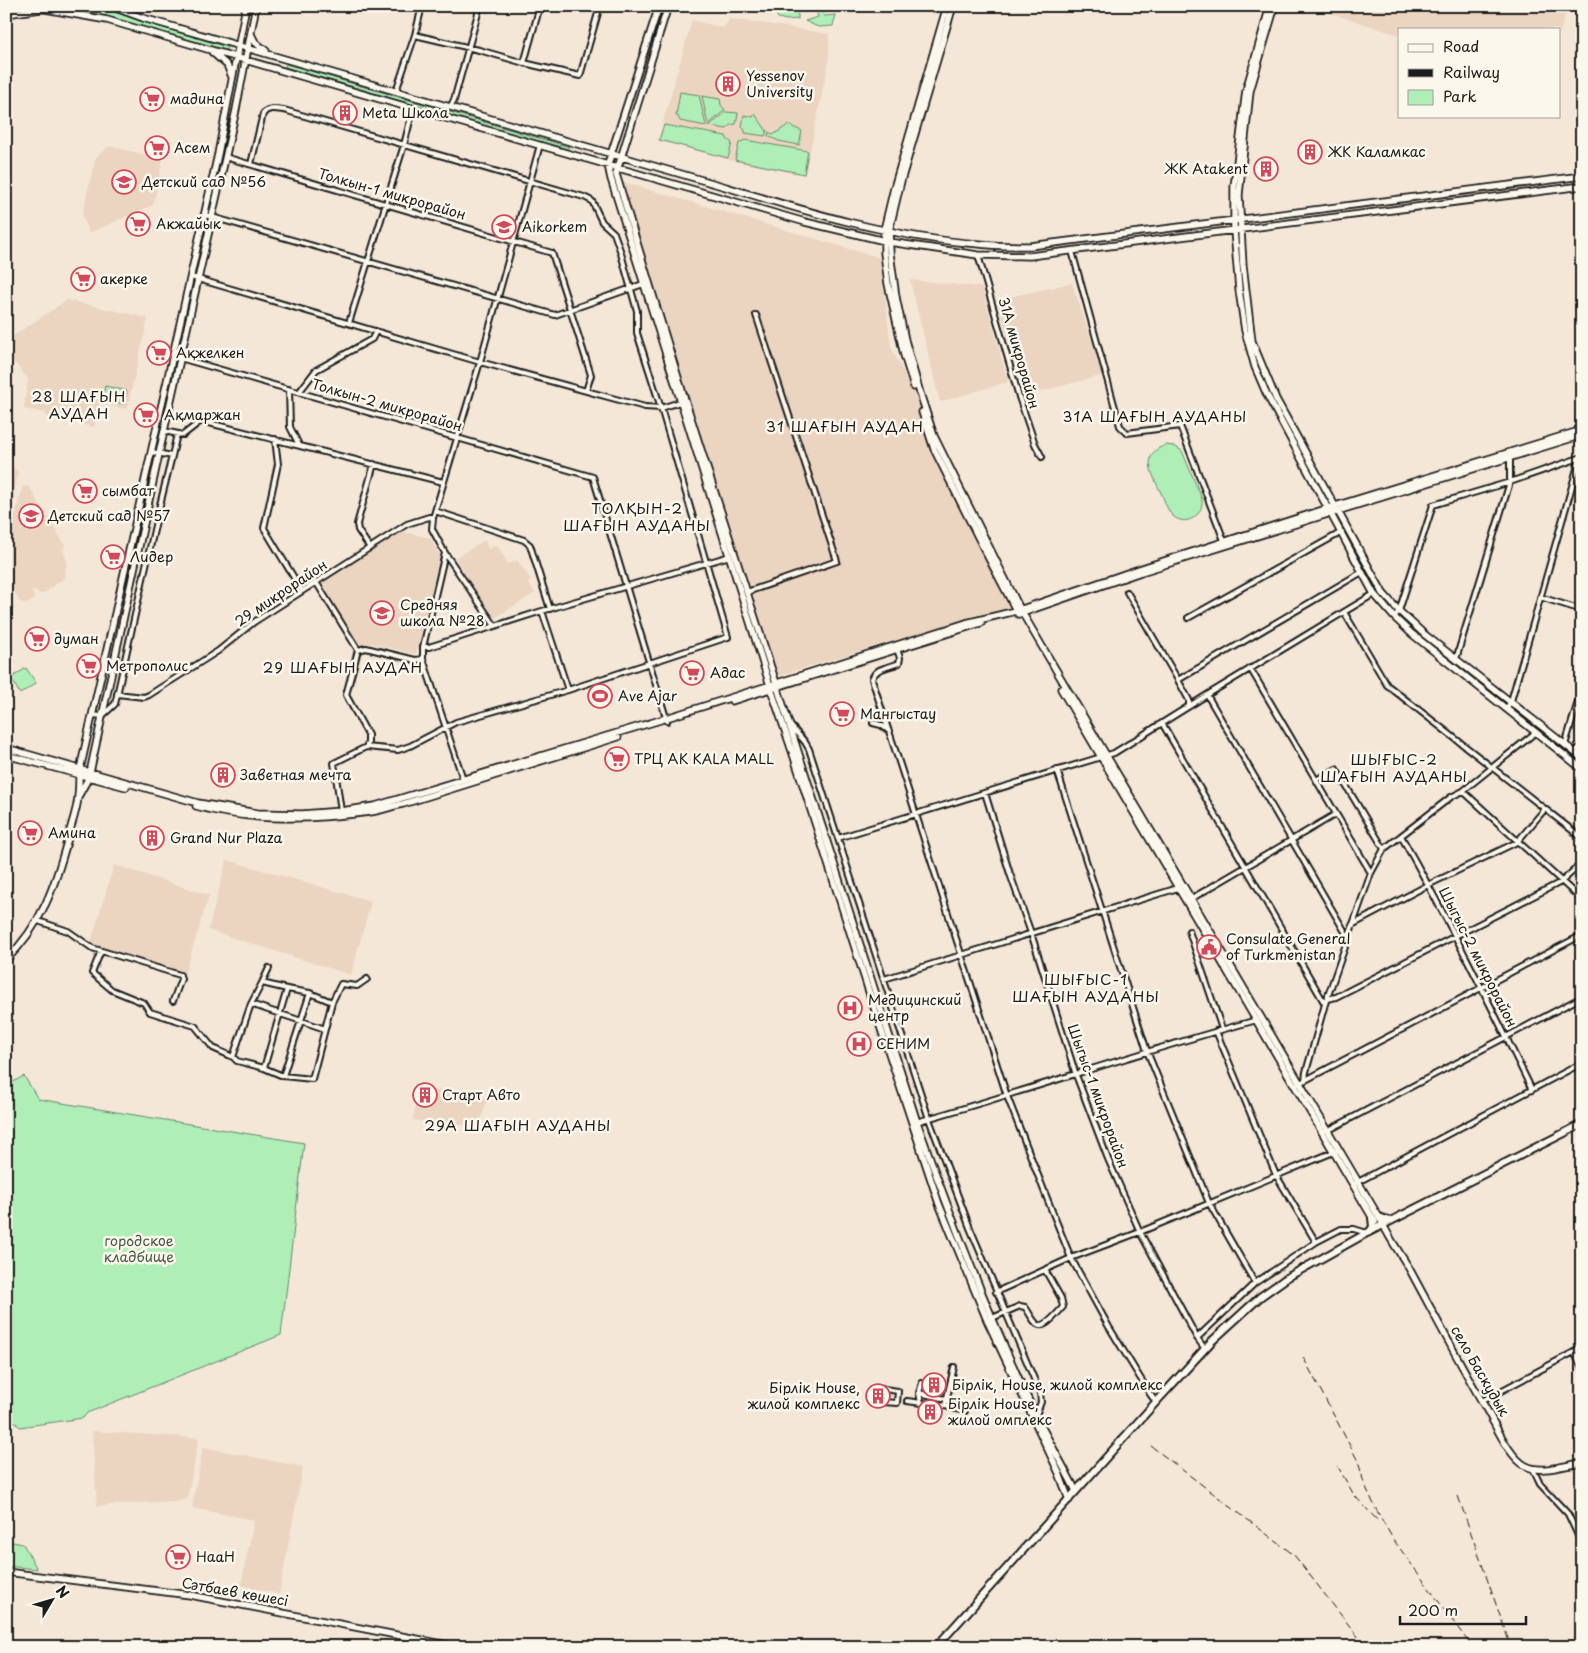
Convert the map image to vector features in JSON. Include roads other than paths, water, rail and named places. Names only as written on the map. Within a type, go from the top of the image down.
[{"type":"main road","points":[[110,6],[143,18],[248,47],[806,212],[887,231],[979,244],[1030,246],[1582,176]]},
{"type":"main road","points":[[6,960],[17,949],[38,921],[58,877],[78,797],[80,771],[92,715],[205,215],[238,57],[246,6]]},
{"type":"main road","points":[[78,797],[90,774],[159,453],[236,110],[256,6]]},
{"type":"main road","points":[[659,6],[608,165],[744,592],[783,722],[950,1234],[1035,1418],[1069,1500]]},
{"type":"main road","points":[[668,6],[616,174],[645,283],[680,402],[702,463]]},
{"type":"main road","points":[[887,231],[894,188],[947,6]]},
{"type":"main road","points":[[887,231],[953,6]]},
{"type":"main road","points":[[1270,6],[1251,68],[1244,100],[1234,187],[1242,317],[1255,367],[1291,442],[1383,593],[1399,612],[1582,758]]},
{"type":"main road","points":[[1236,220],[1250,91],[1275,6]]},
{"type":"main road","points":[[6,14],[48,8],[107,20],[805,222],[886,241],[978,255],[1030,256],[1582,186]]},
{"type":"main road","points":[[250,32],[255,42],[269,54]]},
{"type":"main road","points":[[208,49],[227,65],[233,80]]},
{"type":"main road","points":[[571,154],[574,144]]},
{"type":"main road","name":"село Баскудык","points":[[887,231],[888,284],[904,355],[934,449],[1019,612],[1259,1019],[1300,1083],[1325,1132],[1375,1217],[1384,1224],[1388,1236],[1408,1268],[1456,1357],[1511,1452],[1524,1466],[1533,1469]]},
{"type":"main road","points":[[978,255],[979,244]]},
{"type":"main road","points":[[773,686],[1019,612],[1226,543],[1582,430]]},
{"type":"main road","points":[[1510,454],[1582,435]]},
{"type":"main road","points":[[1333,509],[1342,532],[1374,594],[1394,617],[1412,634],[1582,769]]},
{"type":"main road","points":[[6,748],[181,800],[257,813],[341,813],[464,782],[666,720],[966,623],[1019,612]]},
{"type":"main road","points":[[773,686],[790,725],[880,1019]]},
{"type":"main road","points":[[6,754],[80,771]]},
{"type":"main road","points":[[936,1647],[1156,1402],[1205,1349],[1260,1296],[1288,1277],[1369,1232],[1582,1124]]},
{"type":"main road","points":[[1369,1232],[1375,1217],[1384,1224]]},
{"type":"main road","points":[[1035,1418],[1076,1491]]},
{"type":"main road","points":[[1533,1469],[1582,1462]]},
{"type":"main road","name":"Сәтбаев көшесі","points":[[6,1572],[190,1595],[458,1647]]},
{"type":"street","points":[[396,91],[422,6]]},
{"type":"street","points":[[450,107],[454,100],[480,6]]},
{"type":"street","points":[[524,63],[540,6]]},
{"type":"street","points":[[414,34],[580,76],[600,6]]},
{"type":"street","points":[[250,164],[263,114],[271,109],[284,110],[584,197],[592,201],[602,222],[614,233],[638,316],[637,333],[728,637],[568,690],[456,722],[410,746],[398,750],[366,747],[334,763],[341,813]]},
{"type":"street","points":[[350,324],[413,109]]},
{"type":"street","points":[[495,626],[445,553],[432,528],[434,511],[480,362],[540,145]]},
{"type":"street","name":"Толкын-1 микрорайон","points":[[225,157],[552,252],[570,310]]},
{"type":"street","points":[[1444,193],[1445,203]]},
{"type":"street","points":[[205,215],[555,315],[645,283]]},
{"type":"street","points":[[1072,251],[1120,426],[1127,433],[1180,426],[1226,543]]},
{"type":"street","name":"31А микрорайон","points":[[978,255],[1022,404],[1035,444],[1042,456]]},
{"type":"street","points":[[190,277],[480,362],[645,407],[661,408],[680,402]]},
{"type":"street","points":[[570,310],[591,375],[586,391]]},
{"type":"street","points":[[744,592],[837,561],[756,315]]},
{"type":"street","points":[[300,391],[316,370],[372,339],[376,331]]},
{"type":"street","name":"Толкын-2 микрорайон","points":[[173,356],[594,477],[626,586]]},
{"type":"street","points":[[289,389],[290,426],[299,445]]},
{"type":"street","points":[[164,431],[182,435],[201,421],[443,482]]},
{"type":"street","points":[[92,715],[102,716],[115,704],[177,434]]},
{"type":"street","points":[[275,439],[278,464],[264,528],[302,591]]},
{"type":"street","points":[[152,452],[172,456]]},
{"type":"street","points":[[1456,659],[1510,482],[1510,454]]},
{"type":"street","points":[[1394,617],[1399,612],[1433,505],[1581,458]]},
{"type":"street","points":[[1506,709],[1511,701],[1581,458]]},
{"type":"street","points":[[370,548],[358,530],[357,524],[374,464]]},
{"type":"street","points":[[434,511],[524,540],[530,545],[550,609]]},
{"type":"street","name":"29 микрорайон","points":[[117,694],[144,697],[149,695],[218,651],[254,622],[407,524],[429,517],[433,518]]},
{"type":"street","points":[[1188,618],[1342,532]]},
{"type":"street","points":[[445,553],[422,660],[464,782]]},
{"type":"street","points":[[424,647],[732,555]]},
{"type":"street","points":[[1178,680],[1362,572]]},
{"type":"street","points":[[316,582],[358,650],[346,695],[368,735],[366,747]]},
{"type":"street","points":[[626,586],[666,720]]},
{"type":"street","points":[[1127,592],[1189,700],[1189,705]]},
{"type":"street","points":[[838,838],[1114,753],[1189,705],[1374,594]]},
{"type":"street","points":[[1540,597],[1582,610]]},
{"type":"street","points":[[542,611],[568,690]]},
{"type":"street","points":[[1344,612],[1387,685],[1582,838]]},
{"type":"street","points":[[358,650],[366,648],[422,660]]},
{"type":"street","points":[[897,649],[900,658],[899,663],[878,670],[872,679],[1007,1096],[1072,1258],[1109,1327],[1156,1402]]},
{"type":"street","points":[[1250,668],[1371,873]]},
{"type":"street","points":[[1565,745],[1582,688]]},
{"type":"street","points":[[1207,695],[1348,937]]},
{"type":"street","points":[[783,722],[790,725],[809,749],[929,1118],[970,1228],[1040,1393],[1041,1402],[1035,1418]]},
{"type":"street","points":[[873,723],[881,725],[888,731]]},
{"type":"street","points":[[1162,723],[1325,1004]]},
{"type":"street","points":[[1300,1083],[1306,1072],[1325,1004],[1348,937],[1371,873],[1384,848],[1452,796],[1463,791],[1536,732]]},
{"type":"street","points":[[1574,752],[1582,746]]},
{"type":"street","points":[[1316,780],[1336,769],[1384,848]]},
{"type":"street","points":[[1057,770],[1147,1051],[1210,1203],[1255,1283]]},
{"type":"street","points":[[1463,791],[1582,900]]},
{"type":"street","name":"Шыгыс-1 микрорайон","points":[[985,794],[1076,1075],[1108,1159],[1140,1232],[1197,1338],[1205,1349]]},
{"type":"street","points":[[1352,926],[1428,885],[1517,842],[1545,809]]},
{"type":"street","points":[[1189,900],[1336,814]]},
{"type":"street","name":"Шыгыс-2 микрорайон","points":[[1401,836],[1482,988],[1532,1090]]},
{"type":"street","points":[[1327,999],[1336,997],[1562,882],[1582,863]]},
{"type":"street","points":[[884,979],[1181,887]]},
{"type":"street","points":[[38,921],[68,931],[101,952],[180,975],[181,979],[173,1001]]},
{"type":"street","points":[[1189,931],[1222,1029]]},
{"type":"street","points":[[1300,1083],[1582,935]]},
{"type":"street","points":[[101,952],[92,973],[112,990],[144,1003],[150,1012],[195,1026],[211,1047],[238,1061],[264,1068],[283,1076],[312,1079],[332,1002],[341,984],[357,986],[367,979]]},
{"type":"street","points":[[233,1057],[251,1004],[269,968]]},
{"type":"street","points":[[262,983],[310,993],[332,1002]]},
{"type":"street","points":[[264,1068],[281,1015],[287,989]]},
{"type":"street","points":[[283,1076],[310,993]]},
{"type":"street","points":[[1325,1132],[1582,997]]},
{"type":"street","points":[[251,1004],[325,1029]]},
{"type":"street","points":[[915,1123],[1076,1075],[1147,1051],[1259,1019]]},
{"type":"street","points":[[1216,1031],[1276,1175],[1316,1242]]},
{"type":"street","points":[[1355,1183],[1582,1063]]},
{"type":"street","points":[[996,1292],[1072,1258],[1336,1151]]},
{"type":"street","points":[[1197,1338],[1255,1283],[1316,1242],[1341,1230],[1354,1229],[1369,1232]]},
{"type":"street","points":[[990,1319],[1020,1306],[1025,1307],[1037,1324],[1047,1323],[1063,1307],[1061,1298],[1045,1270]]},
{"type":"street","points":[[1482,1401],[1574,1352],[1582,1345]]},
{"type":"street","points":[[1574,1352],[1582,1367]]},
{"type":"street","points":[[945,1406],[954,1367]]},
{"type":"street","points":[[921,1403],[919,1393],[922,1383]]},
{"type":"street","points":[[884,1388],[898,1391],[897,1403],[884,1402],[884,1388]]},
{"type":"street","points":[[919,1393],[946,1399]]},
{"type":"street","points":[[907,1401],[945,1406],[965,1411]]},
{"type":"street","points":[[1533,1469],[1540,1484],[1568,1514],[1582,1544]]},
{"type":"railway","points":[[1303,1357],[1358,1461],[1364,1483],[1393,1539],[1472,1647]]},
{"type":"railway","points":[[1151,1446],[1294,1555],[1366,1647]]},
{"type":"railway","points":[[1337,1465],[1354,1495],[1378,1521]]},
{"type":"railway","points":[[1458,1496],[1511,1647]]},
{"type":"place","name":"Yessenov University","points":[[728,84]]},
{"type":"place","name":"мадина","points":[[152,99]]},
{"type":"place","name":"Meta Школа","points":[[345,113]]},
{"type":"place","name":"Асем","points":[[157,148]]},
{"type":"place","name":"ЖК Каламкас","points":[[1310,152]]},
{"type":"place","name":"ЖК Atakent","points":[[1266,169]]},
{"type":"place","name":"Детский сад №56","points":[[124,182]]},
{"type":"place","name":"Акжайык","points":[[138,224]]},
{"type":"place","name":"Aikorkem","points":[[504,227]]},
{"type":"place","name":"акерке","points":[[83,279]]},
{"type":"place","name":"Ақжелкен","points":[[159,353]]},
{"type":"place","name":"Ақмаржан","points":[[146,415]]},
{"type":"place","name":"сымбат","points":[[85,491]]},
{"type":"place","name":"Детский сад №57","points":[[31,516]]},
{"type":"place","name":"Лидер","points":[[113,557]]},
{"type":"place","name":"Средняя школа №28","points":[[382,613]]},
{"type":"place","name":"думан","points":[[37,639]]},
{"type":"place","name":"Метрополис","points":[[89,666]]},
{"type":"place","name":"Адас","points":[[692,673]]},
{"type":"place","name":"Ave Ajar","points":[[600,696]]},
{"type":"place","name":"Мангыстау","points":[[842,714]]},
{"type":"place","name":"ТРЦ AK KALA MALL","points":[[617,759]]},
{"type":"place","name":"Заветная мечта","points":[[223,775]]},
{"type":"place","name":"Амина","points":[[30,833]]},
{"type":"place","name":"Grand Nur Plaza","points":[[152,838]]},
{"type":"place","name":"Consulate General of Turkmenistan","points":[[1209,947]]},
{"type":"place","name":"Медицинский центр","points":[[850,1008]]},
{"type":"place","name":"СЕНИМ","points":[[859,1044]]},
{"type":"place","name":"Старт Авто","points":[[425,1095]]},
{"type":"place","name":"Бірлік, House, жилой комплекс","points":[[934,1385]]},
{"type":"place","name":"Бірлік House, жилой комплекс","points":[[878,1396]]},
{"type":"place","name":"Бірлік House, жилой омплекс","points":[[930,1412]]},
{"type":"place","name":"НааН","points":[[178,1557]]},
{"type":"district","name":"28 ШАҒЫН АУДАН","points":[[79,406]]},
{"type":"district","name":"31А ШАҒЫН АУДАНЫ","points":[[1155,417]]},
{"type":"district","name":"31 ШАҒЫН АУДАН","points":[[845,427]]},
{"type":"district","name":"ТОЛҚЫН-2 ШАҒЫН АУДАНЫ","points":[[637,518]]},
{"type":"district","name":"29 ШАҒЫН АУДАН","points":[[343,668]]},
{"type":"district","name":"ШЫҒЫС-2 ШАҒЫН АУДАНЫ","points":[[1394,768]]},
{"type":"district","name":"ШЫҒЫС-1 ШАҒЫН АУДАНЫ","points":[[1086,988]]},
{"type":"district","name":"29А ШАҒЫН АУДАНЫ","points":[[518,1126]]},
{"type":"park label","name":"городское кладбище","points":[[139,1250]]}]
